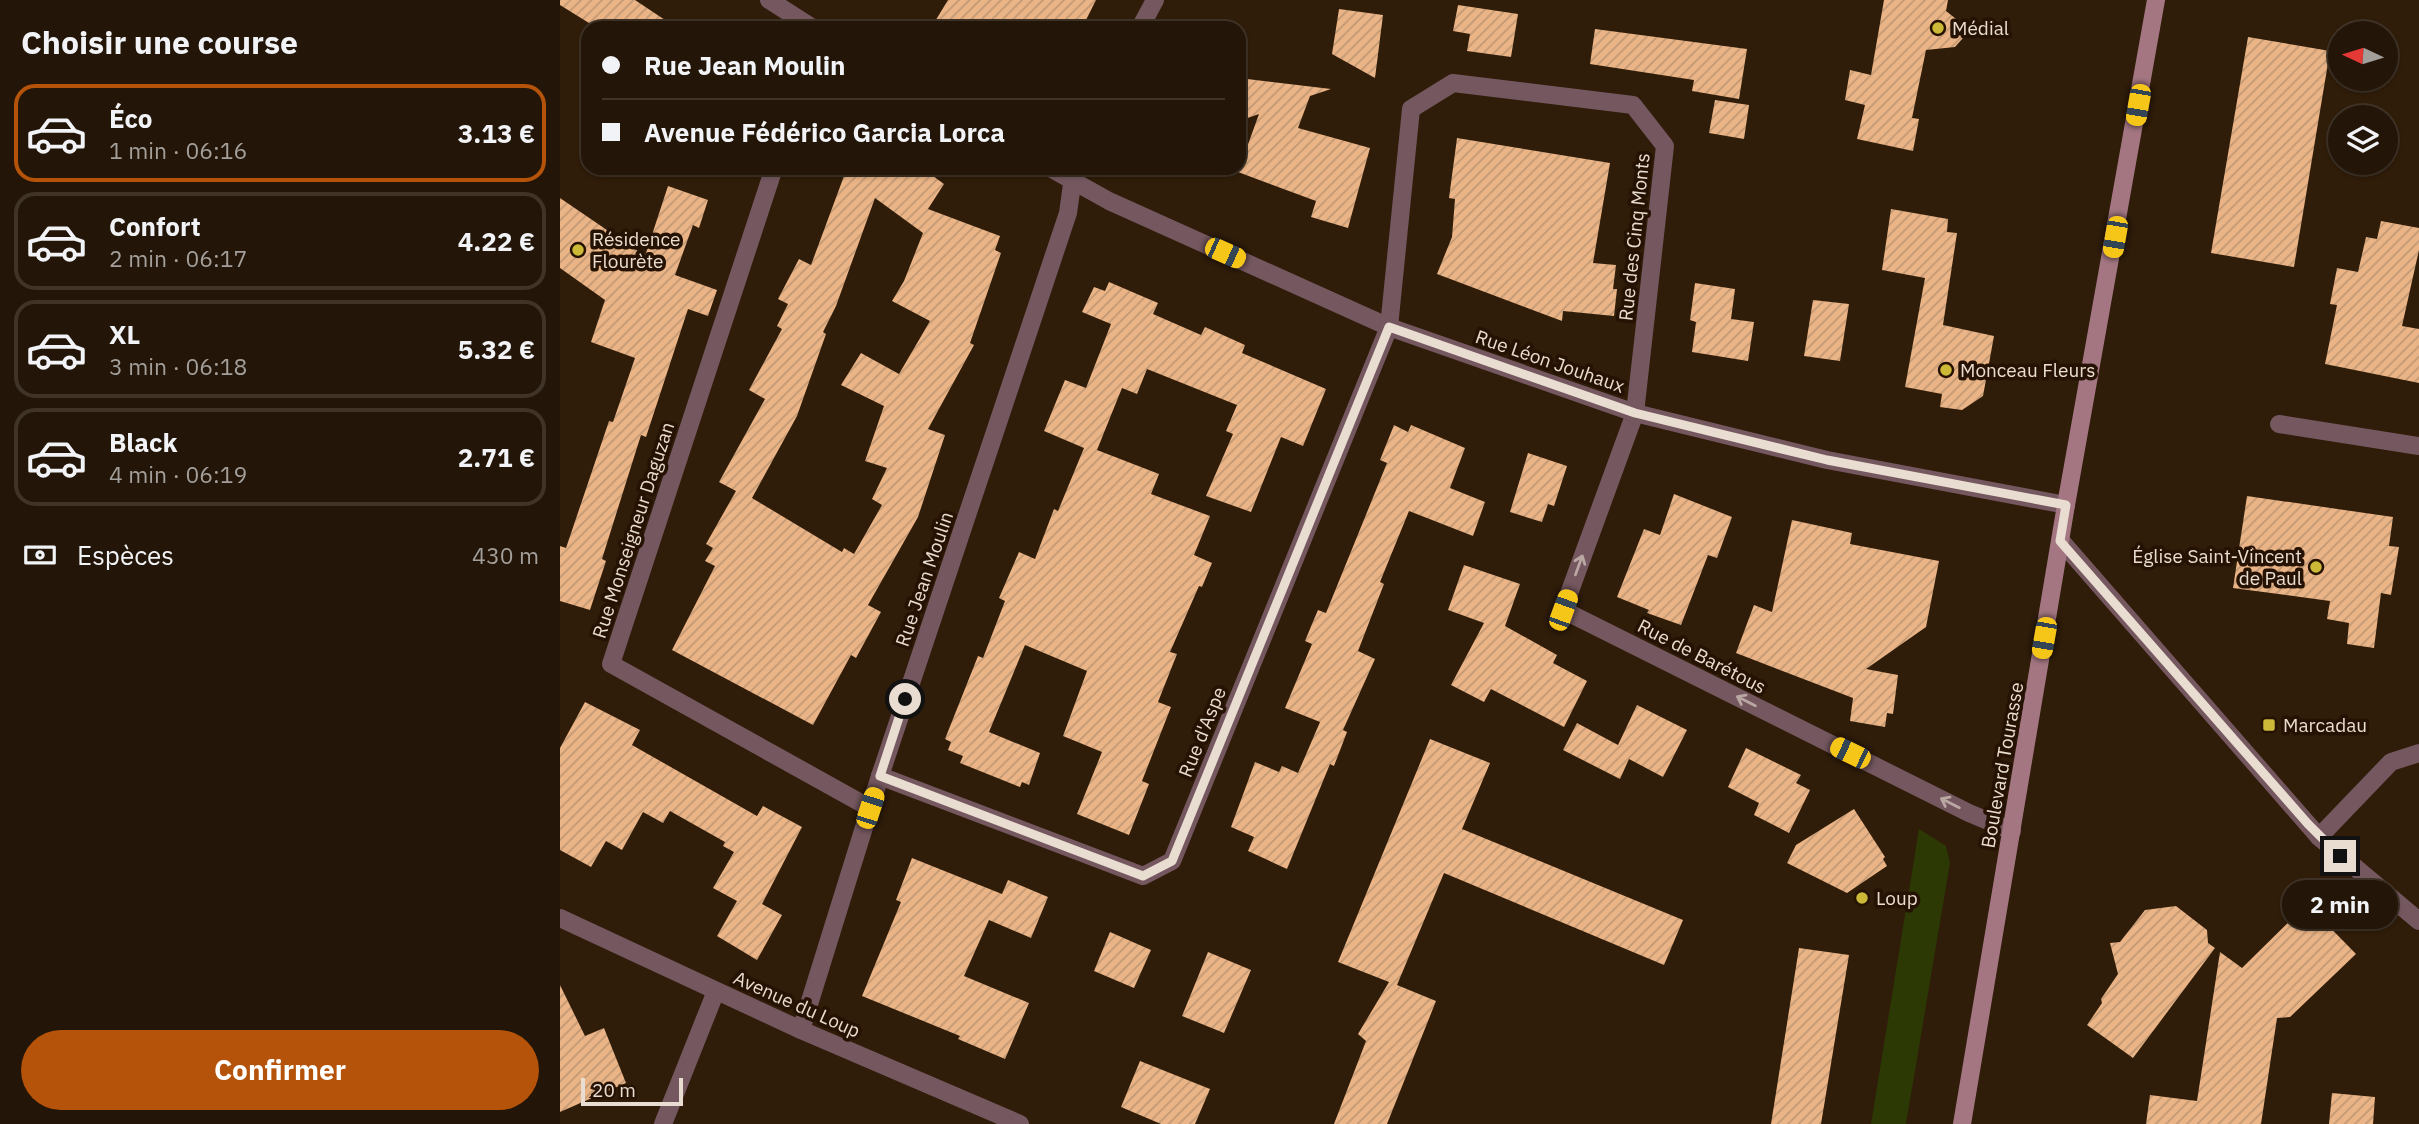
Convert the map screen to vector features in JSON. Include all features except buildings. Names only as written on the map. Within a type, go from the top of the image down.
[{"type":"main road","name":"Boulevard Tourasse","points":[[1962,1124],[2066,505],[2156,0]]},
{"type":"street","points":[[769,0],[802,21]]},
{"type":"street","points":[[1144,21],[1155,0]]},
{"type":"street","name":"Rue des Cinq Monts","points":[[1389,327],[1411,109],[1453,83],[1633,106],[1665,146],[1635,413]]},
{"type":"street","name":"Rue Monseigneur Daguzan","points":[[772,175],[611,664],[870,808]]},
{"type":"street","name":"Rue Jean Moulin","points":[[801,1030],[880,776],[1068,213],[1073,175]]},
{"type":"street","name":"Rue Léon Jouhaux","points":[[1074,175],[1109,201],[1389,327],[1635,413],[1827,460],[2066,505]]},
{"type":"street","name":"Rue d'Aspe","points":[[880,776],[1143,876],[1172,861],[1389,327]]},
{"type":"street","name":"Rue de Barétous","points":[[1635,413],[1563,610],[1969,813],[2011,831]]},
{"type":"street","points":[[2279,424],[2419,446]]},
{"type":"street","points":[[2060,541],[2319,837],[2419,921]]},
{"type":"street","points":[[2319,837],[2391,762],[2419,753]]},
{"type":"street","name":"Avenue du Loup","points":[[560,918],[801,1030],[1020,1124]]},
{"type":"street","points":[[663,1124],[716,991]]},
{"type":"green space","points":[[1919,829],[1946,846],[1950,863],[1906,1124],[1871,1124]]},
{"type":"place","name":"Médial","points":[[1938,28]]},
{"type":"place","name":"Résidence Flourète","points":[[578,250]]},
{"type":"place","name":"Monceau Fleurs","points":[[1946,370]]},
{"type":"place","name":"Église Saint-Vincent de Paul","points":[[2316,567]]},
{"type":"place","name":"Marcadau","points":[[2269,725]]},
{"type":"place","name":"Loup","points":[[1862,898]]},
{"type":"route","points":[[905,699],[880,776],[1143,876],[1172,861],[1389,327],[1635,413],[1827,460],[2066,505],[2060,541],[2319,837],[2340,856]]}]
